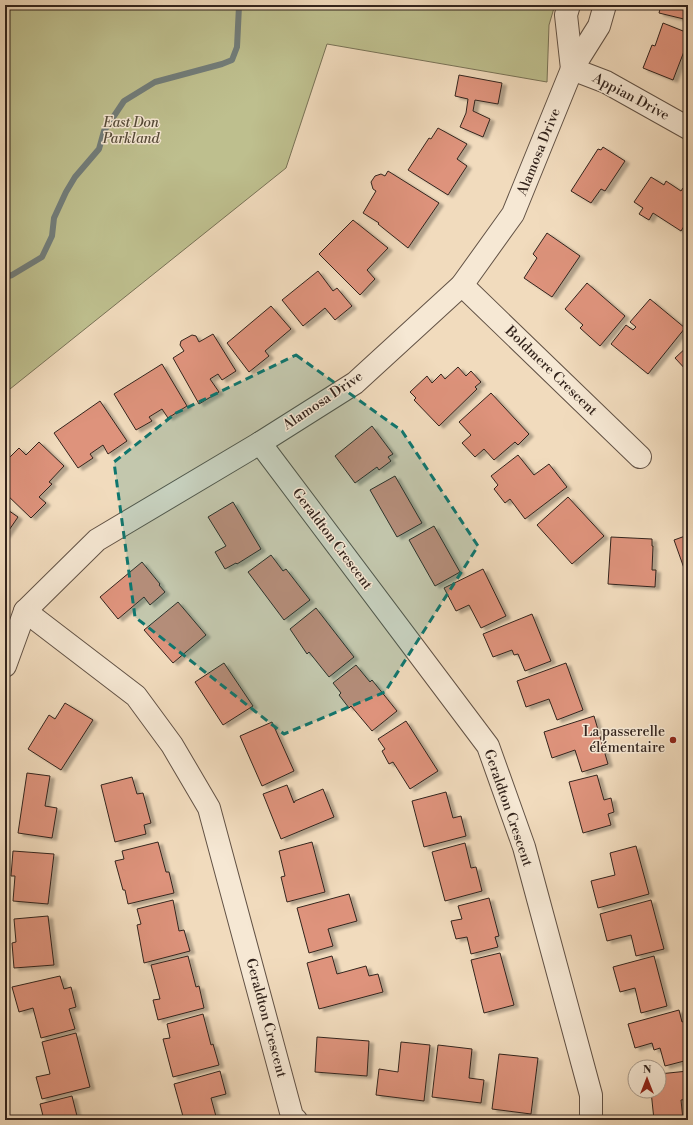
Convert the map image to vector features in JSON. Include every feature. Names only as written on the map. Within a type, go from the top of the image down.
[{"type":"street","name":"Alamosa Drive","points":[[569,5],[566,15],[572,68]]},
{"type":"street","name":"Alamosa Drive","points":[[5,666],[25,611],[97,540],[355,383],[462,284],[513,214],[572,68],[599,26],[605,5]]},
{"type":"street","name":"Appian Drive","points":[[572,68],[606,82],[688,128]]},
{"type":"street","name":"Boldmere Crescent","points":[[462,284],[640,457]]},
{"type":"street","name":"Geraldton Crescent","points":[[260,442],[488,746],[524,847],[591,1095],[591,1120]]},
{"type":"street","name":"Geraldton Crescent","points":[[25,611],[136,696],[172,745],[209,808],[292,1116],[296,1120]]},
{"type":"highlighted area","points":[[296,355],[402,431],[478,546],[385,692],[284,734],[135,617],[114,462],[176,413]]},
{"type":"green space","name":"East Don Parkland","points":[[5,5],[541,5],[554,8],[549,25],[547,82],[327,44],[286,168],[5,393]]},
{"type":"building","points":[[661,5],[688,5],[688,20],[659,13]]},
{"type":"building","points":[[663,23],[688,33],[688,41],[673,80],[643,68],[652,45],[655,46]]},
{"type":"building","points":[[459,75],[502,83],[498,104],[475,100],[473,111],[490,119],[483,137],[460,127],[466,113],[468,99],[455,96]]},
{"type":"building","points":[[438,128],[467,144],[457,159],[467,166],[448,195],[408,170],[429,138],[431,139]]},
{"type":"building","points":[[603,147],[625,161],[605,191],[601,189],[591,203],[571,191],[598,149],[601,150]]},
{"type":"building","points":[[388,171],[439,203],[408,248],[378,224],[379,223],[363,213],[376,191],[373,189],[371,182],[375,176],[381,174],[385,176]]},
{"type":"building","points":[[651,177],[664,185],[666,181],[681,191],[683,188],[688,191],[688,220],[681,231],[653,213],[649,220],[639,214],[643,208],[634,202]]},
{"type":"building","points":[[353,220],[388,248],[367,270],[375,279],[360,295],[319,254]]},
{"type":"building","points":[[547,233],[580,256],[552,297],[524,278],[537,258],[533,254]]},
{"type":"building","points":[[318,271],[333,291],[337,288],[352,306],[335,320],[325,308],[303,326],[282,300]]},
{"type":"building","points":[[587,283],[625,316],[600,346],[580,328],[583,325],[565,309]]},
{"type":"building","points":[[650,299],[685,328],[648,374],[611,344],[626,325],[633,330],[636,327],[630,322]]},
{"type":"building","points":[[271,306],[291,329],[265,351],[269,356],[249,372],[227,343]]},
{"type":"building","points":[[213,334],[236,371],[222,380],[218,374],[210,379],[219,392],[199,404],[173,358],[184,351],[180,345],[181,341],[192,335],[196,336],[199,342]]},
{"type":"building","points":[[688,346],[688,372],[675,358]]},
{"type":"building","points":[[162,364],[187,406],[168,418],[162,409],[149,417],[152,421],[136,430],[114,394]]},
{"type":"building","points":[[458,367],[466,376],[471,371],[481,382],[475,387],[477,389],[439,426],[414,400],[416,398],[410,392],[427,376],[432,383],[441,374],[445,379]]},
{"type":"building","points":[[491,393],[529,434],[518,445],[515,442],[494,460],[484,449],[475,457],[462,443],[471,435],[459,422]]},
{"type":"building","points":[[100,401],[127,441],[108,454],[103,445],[90,454],[93,458],[78,468],[54,433]]},
{"type":"building","points":[[372,426],[393,454],[388,457],[391,461],[379,470],[377,467],[355,483],[335,456]]},
{"type":"building","points":[[39,442],[64,466],[49,482],[52,484],[39,497],[46,503],[31,518],[5,493],[5,472],[9,468],[5,462],[19,448],[26,455]]},
{"type":"building","points":[[518,455],[534,475],[549,464],[567,487],[525,519],[510,499],[505,503],[494,489],[498,485],[491,476]]},
{"type":"building","points":[[395,476],[422,523],[397,537],[370,490]]},
{"type":"building","points":[[568,497],[604,536],[572,564],[537,525]]},
{"type":"building","points":[[233,502],[261,549],[237,564],[236,563],[225,569],[215,552],[226,546],[208,517]]},
{"type":"building","points":[[5,508],[18,517],[5,536]]},
{"type":"building","points":[[434,526],[460,572],[435,586],[409,540]]},
{"type":"building","points":[[688,535],[688,570],[685,571],[674,540]]},
{"type":"building","points":[[611,537],[652,539],[652,570],[656,570],[655,587],[608,584]]},
{"type":"building","points":[[271,555],[283,571],[286,569],[310,600],[284,620],[248,572]]},
{"type":"building","points":[[142,562],[165,592],[150,605],[144,597],[118,619],[100,597]]},
{"type":"building","points":[[483,569],[506,616],[481,628],[469,605],[456,611],[444,588]]},
{"type":"building","points":[[178,602],[206,635],[173,663],[144,630]]},
{"type":"building","points":[[316,608],[354,657],[329,677],[309,652],[307,654],[290,629]]},
{"type":"building","points":[[532,614],[551,661],[525,671],[518,654],[514,655],[512,650],[493,657],[483,634]]},
{"type":"building","points":[[224,663],[253,706],[223,725],[195,682]]},
{"type":"building","points":[[566,663],[583,710],[557,720],[549,699],[526,707],[517,681]]},
{"type":"building","points":[[356,665],[370,682],[372,680],[397,711],[372,731],[351,706],[349,708],[339,695],[341,693],[333,683]]},
{"type":"building","points":[[65,703],[93,720],[61,770],[28,749],[49,715],[55,719]]},
{"type":"building","points":[[594,716],[608,764],[582,772],[575,750],[552,758],[544,732]]},
{"type":"building","points":[[406,721],[438,771],[410,789],[393,762],[389,764],[382,751],[385,749],[378,739]]},
{"type":"building","points":[[272,722],[294,771],[262,786],[240,736]]},
{"type":"building","points":[[27,773],[50,776],[45,806],[57,808],[52,838],[18,833]]},
{"type":"building","points":[[597,775],[604,800],[611,798],[614,812],[608,814],[611,825],[583,833],[569,782]]},
{"type":"building","points":[[132,777],[137,794],[143,793],[151,823],[144,825],[146,834],[115,842],[101,785]]},
{"type":"building","points":[[287,785],[294,803],[295,801],[323,789],[334,817],[281,839],[263,794]]},
{"type":"building","points":[[446,792],[453,818],[461,816],[466,836],[424,847],[412,801]]},
{"type":"building","points":[[158,842],[166,872],[169,872],[174,893],[128,904],[115,861],[124,859],[122,851]]},
{"type":"building","points":[[312,842],[325,892],[287,902],[281,877],[285,876],[279,851]]},
{"type":"building","points":[[465,843],[471,868],[476,867],[482,891],[445,901],[432,852]]},
{"type":"building","points":[[636,846],[649,894],[598,908],[591,881],[615,875],[610,853]]},
{"type":"building","points":[[13,851],[54,854],[48,904],[13,901],[15,876],[11,876]]},
{"type":"building","points":[[349,894],[357,921],[328,929],[333,946],[309,953],[297,908]]},
{"type":"building","points":[[489,898],[499,936],[495,937],[498,947],[471,954],[467,937],[456,939],[451,921],[462,919],[458,906]]},
{"type":"building","points":[[173,900],[179,931],[184,930],[190,951],[144,963],[137,925],[141,924],[137,909]]},
{"type":"building","points":[[651,900],[664,949],[636,956],[631,935],[607,941],[600,914]]},
{"type":"building","points":[[48,916],[54,965],[14,968],[12,943],[16,942],[14,919]]},
{"type":"building","points":[[500,953],[514,1005],[484,1013],[471,960]]},
{"type":"building","points":[[188,956],[196,987],[199,986],[204,1008],[158,1020],[153,1000],[160,999],[151,965]]},
{"type":"building","points":[[332,956],[337,974],[366,966],[369,976],[378,974],[383,992],[319,1009],[307,963]]},
{"type":"building","points":[[654,956],[667,1006],[641,1013],[635,988],[620,992],[613,967]]},
{"type":"building","points":[[60,976],[64,989],[71,987],[76,1007],[69,1009],[75,1029],[41,1038],[33,1008],[19,1012],[12,987]]},
{"type":"building","points":[[679,1010],[682,1022],[688,1020],[688,1036],[686,1037],[688,1060],[667,1065],[667,1059],[663,1059],[660,1048],[654,1050],[652,1043],[635,1048],[628,1024]]},
{"type":"building","points":[[203,1014],[211,1045],[213,1044],[219,1065],[173,1077],[163,1039],[170,1038],[167,1024]]},
{"type":"building","points":[[76,1033],[90,1087],[42,1099],[36,1077],[50,1074],[42,1042]]},
{"type":"building","points":[[317,1037],[369,1041],[367,1076],[315,1072]]},
{"type":"building","points":[[401,1042],[430,1045],[424,1101],[376,1095],[379,1069],[398,1072]]},
{"type":"building","points":[[438,1045],[472,1049],[469,1078],[484,1080],[481,1103],[432,1097]]},
{"type":"building","points":[[499,1054],[538,1058],[531,1114],[492,1109]]},
{"type":"building","points":[[220,1071],[226,1094],[211,1098],[217,1120],[184,1120],[174,1084]]},
{"type":"building","points":[[688,1071],[688,1099],[681,1100],[683,1120],[654,1120],[652,1099],[667,1099],[667,1073]]},
{"type":"building","points":[[72,1096],[78,1120],[44,1120],[40,1104]]},
{"type":"waterway","points":[[5,277],[12,275],[42,257],[52,236],[54,218],[66,192],[75,177],[99,149],[104,131],[124,101],[155,82],[232,60],[237,47],[239,6]]},
{"type":"place","name":"La passerelle élémentaire","points":[[673,740]]}]
